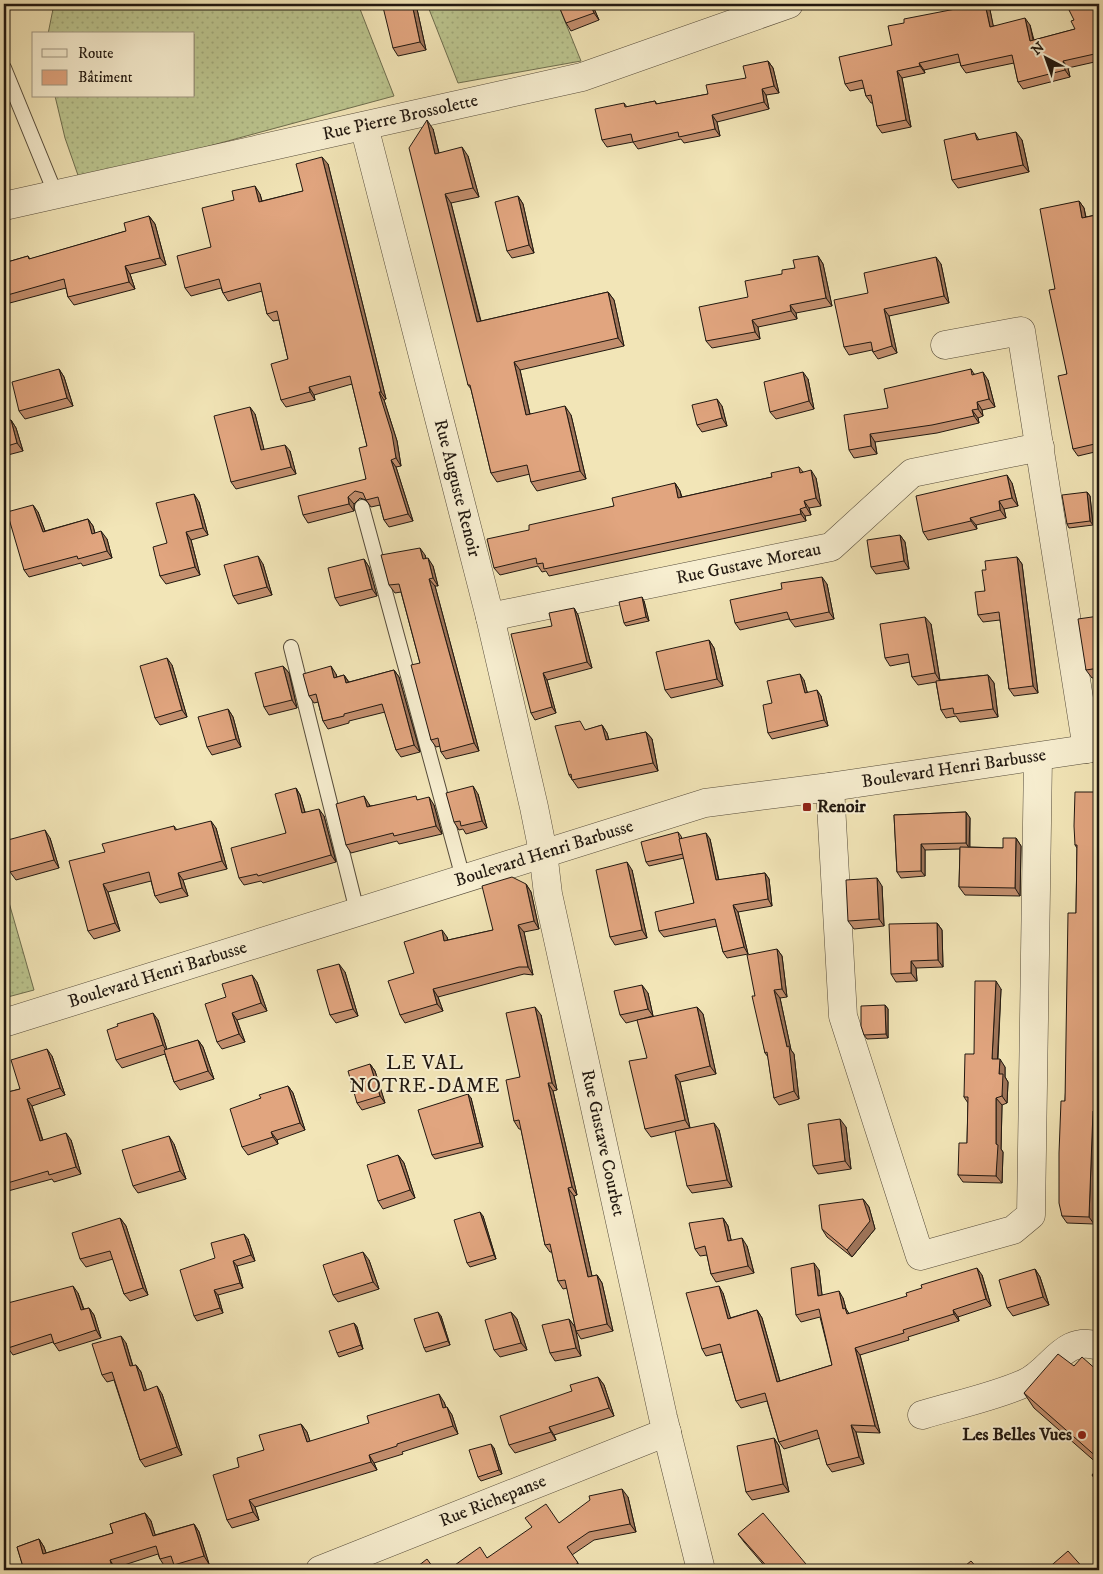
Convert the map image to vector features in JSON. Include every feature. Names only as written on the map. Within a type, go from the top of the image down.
[{"type":"street","name":"Rue Pierre Brossolette","points":[[4,206],[582,77],[789,4]]},
{"type":"street","name":"Rue Auguste Renoir","points":[[364,126],[490,617],[543,852]]},
{"type":"street","points":[[945,345],[1021,331],[1093,748]]},
{"type":"street","name":"Rue Gustave Moreau","points":[[490,617],[831,547],[912,473],[1040,447]]},
{"type":"street","name":"Boulevard Henri Barbusse","points":[[4,1023],[543,852],[705,803],[1038,758],[1093,748]]},
{"type":"street","points":[[830,787],[844,1016],[920,1256],[1013,1230],[1031,1215],[1038,758]]},
{"type":"street","name":"Rue Gustave Courbet","points":[[543,852],[548,894],[666,1432],[700,1570]]},
{"type":"street","points":[[922,1415],[1026,1382],[1062,1352],[1080,1343],[1099,1346]]},
{"type":"street","name":"Rue Richepanse","points":[[320,1570],[666,1432]]},
{"type":"lane","points":[[4,68],[56,195]]},
{"type":"lane","points":[[362,507],[463,878]]},
{"type":"lane","points":[[290,647],[357,911]]},
{"type":"green space","points":[[54,4],[358,4],[394,96],[80,181],[65,138],[55,98],[195,98],[195,32],[48,32]]},
{"type":"green space","points":[[427,4],[558,4],[581,61],[458,83]]},
{"type":"green space","points":[[4,885],[34,990],[4,998]]},
{"type":"building","points":[[412,4],[420,42],[393,48],[383,7]]},
{"type":"building","points":[[558,4],[590,4],[594,13],[566,23]]},
{"type":"building","points":[[985,4],[990,27],[1025,18],[1030,41],[1075,29],[1071,21],[1074,20],[1066,4],[1099,4],[1096,8],[1099,22],[1099,53],[1063,61],[1065,70],[1018,82],[1012,55],[961,66],[958,54],[919,63],[920,66],[897,71],[906,120],[877,126],[871,95],[866,96],[862,80],[845,84],[839,57],[892,45],[888,26],[904,23],[904,19]]},
{"type":"building","points":[[768,61],[774,86],[762,89],[764,102],[712,115],[715,129],[679,137],[678,132],[633,142],[631,134],[602,140],[595,109],[624,103],[625,107],[655,101],[656,104],[708,94],[706,85],[746,78],[743,66]]},
{"type":"building","points":[[427,120],[435,154],[462,147],[473,188],[445,194],[477,322],[608,292],[618,338],[514,362],[526,415],[565,406],[580,471],[531,482],[527,465],[491,473],[409,148]]},
{"type":"building","points":[[1016,132],[1023,165],[952,180],[944,140],[975,133],[977,140]]},
{"type":"building","points":[[322,157],[381,392],[379,392],[392,434],[396,458],[391,460],[408,514],[384,520],[378,497],[366,500],[363,493],[355,491],[348,497],[349,504],[303,515],[298,496],[366,479],[359,448],[367,446],[350,376],[309,387],[310,392],[281,400],[271,364],[288,359],[277,311],[267,314],[260,283],[223,293],[219,279],[185,288],[177,256],[211,247],[202,208],[234,200],[232,191],[255,186],[259,202],[303,191],[296,164]]},
{"type":"building","points":[[518,196],[529,245],[507,251],[495,202]]},
{"type":"building","points":[[1079,201],[1082,218],[1096,215],[1099,232],[1099,235],[1094,236],[1099,262],[1099,443],[1073,449],[1058,376],[1067,374],[1049,290],[1055,289],[1040,209]]},
{"type":"building","points":[[149,216],[160,258],[125,266],[129,282],[68,297],[64,279],[4,296],[4,263],[28,256],[29,259],[126,231],[124,223]]},
{"type":"building","points":[[818,256],[826,298],[790,305],[791,311],[752,320],[755,332],[706,341],[699,307],[748,297],[745,281],[782,274],[782,270],[795,268],[793,260]]},
{"type":"building","points":[[936,257],[944,296],[884,309],[892,346],[873,352],[871,342],[844,347],[834,300],[868,293],[864,273]]},
{"type":"building","points":[[59,369],[67,398],[19,411],[12,382]]},
{"type":"building","points":[[971,369],[972,375],[983,372],[989,399],[977,402],[978,409],[972,410],[974,416],[932,425],[870,434],[871,446],[849,450],[844,415],[888,408],[884,389]]},
{"type":"building","points":[[803,372],[809,401],[770,412],[764,382]]},
{"type":"building","points":[[717,399],[722,418],[697,425],[692,405]]},
{"type":"building","points":[[250,407],[261,450],[285,445],[291,467],[231,482],[214,416]]},
{"type":"building","points":[[11,420],[17,443],[4,447],[4,422]]},
{"type":"building","points":[[799,467],[800,473],[811,470],[816,498],[804,501],[806,507],[800,509],[801,514],[544,569],[543,563],[537,564],[536,558],[494,568],[487,539],[529,530],[529,525],[614,506],[612,498],[675,483],[678,498],[772,477],[771,473]]},
{"type":"building","points":[[1007,475],[1012,498],[999,501],[1000,510],[970,518],[971,521],[923,532],[916,496]]},
{"type":"building","points":[[1087,492],[1090,521],[1067,524],[1062,495]]},
{"type":"building","points":[[194,494],[203,528],[186,532],[195,567],[160,576],[153,547],[167,543],[156,503]]},
{"type":"building","points":[[33,505],[43,532],[88,519],[92,534],[101,531],[107,551],[78,559],[77,556],[24,570],[7,512]]},
{"type":"building","points":[[900,535],[904,561],[871,567],[867,540]]},
{"type":"building","points":[[420,548],[423,559],[428,558],[433,578],[429,579],[474,743],[441,752],[438,738],[431,740],[411,665],[420,663],[399,584],[389,585],[381,555]]},
{"type":"building","points":[[258,556],[267,587],[233,596],[224,565]]},
{"type":"building","points":[[1017,557],[1033,686],[1009,689],[999,612],[978,615],[975,592],[985,591],[982,570],[986,570],[985,561]]},
{"type":"building","points":[[364,559],[372,589],[335,598],[328,568]]},
{"type":"building","points":[[822,577],[829,612],[790,620],[787,612],[735,623],[730,600],[782,589],[781,583]]},
{"type":"building","points":[[642,597],[646,617],[624,623],[619,602]]},
{"type":"building","points":[[574,608],[587,662],[543,673],[552,707],[531,713],[511,634],[552,626],[549,613]]},
{"type":"building","points":[[1099,616],[1099,668],[1086,670],[1078,619]]},
{"type":"building","points":[[925,617],[935,673],[912,677],[908,654],[885,658],[880,624]]},
{"type":"building","points":[[709,640],[717,679],[665,690],[656,652]]},
{"type":"building","points":[[167,658],[182,710],[155,718],[140,666]]},
{"type":"building","points":[[283,666],[292,700],[264,707],[255,673]]},
{"type":"building","points":[[331,666],[334,678],[344,675],[346,683],[394,670],[414,745],[396,750],[382,704],[323,721],[316,694],[309,696],[303,674]]},
{"type":"building","points":[[800,674],[805,693],[817,690],[824,720],[768,733],[763,705],[772,703],[767,681]]},
{"type":"building","points":[[988,675],[993,709],[954,714],[953,708],[941,710],[936,681]]},
{"type":"building","points":[[228,709],[236,739],[207,747],[198,717]]},
{"type":"building","points":[[580,721],[585,730],[602,725],[606,740],[646,732],[653,763],[572,780],[555,726]]},
{"type":"building","points":[[473,786],[482,821],[461,826],[460,821],[454,822],[446,793]]},
{"type":"building","points":[[296,788],[302,813],[319,809],[331,855],[258,876],[257,874],[239,878],[231,848],[286,833],[275,794]]},
{"type":"building","points":[[1075,792],[1099,792],[1099,924],[1095,1036],[1099,1111],[1093,1111],[1089,1217],[1062,1216],[1059,1203],[1061,1101],[1065,1101],[1068,913],[1076,913],[1077,845],[1075,845],[1074,826]]},
{"type":"building","points":[[364,796],[367,807],[416,796],[417,800],[429,797],[436,826],[394,836],[393,833],[346,845],[336,804]]},
{"type":"building","points":[[966,812],[966,843],[921,844],[921,871],[897,872],[894,815]]},
{"type":"building","points":[[211,821],[222,861],[178,873],[182,888],[155,896],[149,872],[103,884],[115,923],[88,931],[69,861],[105,852],[102,844],[174,826],[175,830]]},
{"type":"building","points":[[45,830],[54,860],[10,872],[4,849],[4,841]]},
{"type":"building","points":[[678,832],[683,854],[646,862],[641,842]]},
{"type":"building","points":[[706,833],[716,880],[765,873],[768,899],[733,905],[744,947],[723,952],[715,919],[659,931],[655,912],[694,903],[679,839]]},
{"type":"building","points":[[1003,838],[1016,838],[1015,888],[959,887],[960,847],[1003,848]]},
{"type":"building","points":[[627,862],[642,930],[610,937],[596,870]]},
{"type":"building","points":[[512,877],[526,884],[534,921],[518,925],[528,967],[519,967],[433,989],[437,1004],[400,1015],[388,981],[414,973],[404,942],[442,930],[444,941],[493,930],[482,886]]},
{"type":"building","points":[[877,878],[879,919],[848,921],[846,880]]},
{"type":"building","points":[[937,923],[938,960],[911,961],[911,973],[891,974],[889,924]]},
{"type":"building","points":[[777,949],[782,989],[774,990],[787,1047],[789,1046],[794,1091],[774,1098],[767,1052],[765,1053],[752,996],[755,996],[747,955]]},
{"type":"building","points":[[339,964],[353,1009],[330,1015],[317,970]]},
{"type":"building","points":[[252,975],[261,1003],[232,1013],[239,1034],[217,1042],[205,1004],[226,997],[222,984]]},
{"type":"building","points":[[975,981],[996,981],[992,1059],[1000,1059],[999,1074],[1003,1074],[1002,1096],[996,1098],[996,1144],[998,1145],[996,1176],[958,1175],[959,1143],[967,1143],[968,1097],[964,1097],[965,1054],[974,1054]]},
{"type":"building","points":[[642,985],[648,1009],[620,1015],[614,991]]},
{"type":"building","points":[[885,1005],[886,1034],[864,1035],[861,1026],[861,1006]]},
{"type":"building","points":[[535,1007],[552,1083],[548,1083],[572,1187],[568,1188],[588,1277],[597,1275],[607,1324],[576,1331],[565,1280],[558,1281],[550,1244],[545,1245],[519,1120],[514,1121],[506,1080],[520,1077],[506,1013]]},
{"type":"building","points":[[697,1007],[710,1066],[675,1075],[685,1120],[645,1129],[629,1061],[647,1058],[637,1020]]},
{"type":"building","points":[[153,1013],[163,1045],[116,1060],[107,1030],[118,1026],[117,1024]]},
{"type":"building","points":[[198,1040],[208,1071],[174,1082],[164,1050]]},
{"type":"building","points":[[47,1049],[60,1088],[27,1099],[40,1141],[66,1133],[76,1167],[49,1175],[48,1171],[4,1184],[4,1093],[20,1089],[11,1060]]},
{"type":"building","points":[[370,1064],[380,1096],[357,1103],[348,1071]]},
{"type":"building","points":[[288,1086],[300,1123],[271,1132],[273,1137],[242,1147],[230,1109],[261,1098],[259,1095]]},
{"type":"building","points":[[468,1094],[480,1143],[432,1155],[418,1110]]},
{"type":"building","points":[[840,1119],[845,1161],[813,1166],[808,1124]]},
{"type":"building","points":[[714,1123],[727,1180],[687,1186],[675,1131]]},
{"type":"building","points":[[169,1136],[180,1171],[133,1186],[122,1150]]},
{"type":"building","points":[[398,1155],[410,1190],[378,1201],[367,1165]]},
{"type":"building","points":[[863,1199],[870,1221],[847,1250],[822,1229],[819,1205]]},
{"type":"building","points":[[480,1212],[494,1255],[467,1263],[454,1220]]},
{"type":"building","points":[[120,1218],[143,1288],[124,1294],[110,1251],[80,1259],[72,1233]]},
{"type":"building","points":[[723,1218],[728,1241],[742,1238],[748,1266],[711,1274],[705,1246],[695,1249],[689,1223]]},
{"type":"building","points":[[244,1234],[251,1255],[233,1261],[240,1283],[214,1290],[220,1308],[194,1316],[180,1270],[215,1258],[211,1243]]},
{"type":"building","points":[[363,1252],[373,1282],[333,1295],[323,1265]]},
{"type":"building","points":[[814,1263],[818,1296],[839,1291],[843,1309],[845,1308],[847,1314],[907,1296],[906,1293],[922,1288],[921,1285],[977,1268],[986,1299],[953,1310],[954,1314],[903,1330],[904,1333],[855,1348],[875,1426],[851,1425],[859,1457],[827,1465],[817,1430],[779,1442],[765,1393],[736,1401],[720,1344],[702,1349],[686,1293],[719,1286],[728,1319],[757,1310],[777,1382],[832,1365],[819,1309],[796,1315],[791,1268]]},
{"type":"building","points":[[1035,1269],[1043,1297],[1007,1308],[999,1280]]},
{"type":"building","points":[[73,1286],[81,1310],[89,1308],[96,1330],[54,1344],[51,1334],[8,1348],[4,1334],[4,1304]]},
{"type":"building","points":[[438,1312],[448,1341],[424,1348],[414,1319]]},
{"type":"building","points":[[511,1312],[521,1343],[494,1350],[485,1320]]},
{"type":"building","points":[[569,1319],[576,1348],[550,1353],[542,1325]]},
{"type":"building","points":[[354,1323],[361,1345],[337,1353],[329,1331]]},
{"type":"building","points":[[121,1336],[130,1366],[136,1365],[144,1391],[157,1386],[177,1447],[140,1460],[112,1372],[102,1375],[92,1344]]},
{"type":"building","name":"Les Belles Vues","points":[[1058,1354],[1074,1366],[1082,1357],[1099,1372],[1099,1459],[1024,1393]]},
{"type":"building","points":[[598,1377],[609,1408],[549,1427],[551,1432],[509,1445],[500,1416],[572,1391],[570,1385]]},
{"type":"building","points":[[439,1394],[443,1408],[447,1407],[453,1426],[369,1455],[371,1462],[249,1500],[253,1512],[227,1520],[213,1475],[239,1467],[237,1458],[264,1450],[259,1435],[301,1424],[307,1442],[369,1423],[367,1416]]},
{"type":"building","points":[[774,1438],[783,1484],[746,1492],[737,1446]]},
{"type":"building","points":[[491,1444],[499,1470],[478,1477],[469,1450]]},
{"type":"building","points":[[1099,1467],[1099,1481],[1092,1475]]},
{"type":"building","points":[[622,1489],[630,1524],[589,1532],[567,1547],[578,1563],[568,1570],[448,1570],[480,1547],[487,1558],[532,1527],[525,1518],[546,1504],[559,1523],[590,1500],[589,1496]]},
{"type":"building","points":[[145,1513],[153,1536],[194,1524],[204,1556],[174,1565],[171,1556],[160,1559],[156,1546],[110,1560],[113,1570],[24,1570],[17,1547],[39,1539],[43,1554],[113,1533],[110,1524]]},
{"type":"building","points":[[763,1513],[811,1570],[770,1570],[738,1534]]},
{"type":"building","points":[[1068,1551],[1085,1570],[1046,1570]]},
{"type":"building","points":[[427,1559],[435,1570],[413,1570]]},
{"type":"building","points":[[971,1561],[979,1570],[960,1570]]},
{"type":"place","name":"Renoir","points":[[807,807]]},
{"type":"place","name":"Les Belles Vues","points":[[1082,1435]]},
{"type":"district","name":"LE VAL NOTRE-DAME","points":[[425,1074]]}]
